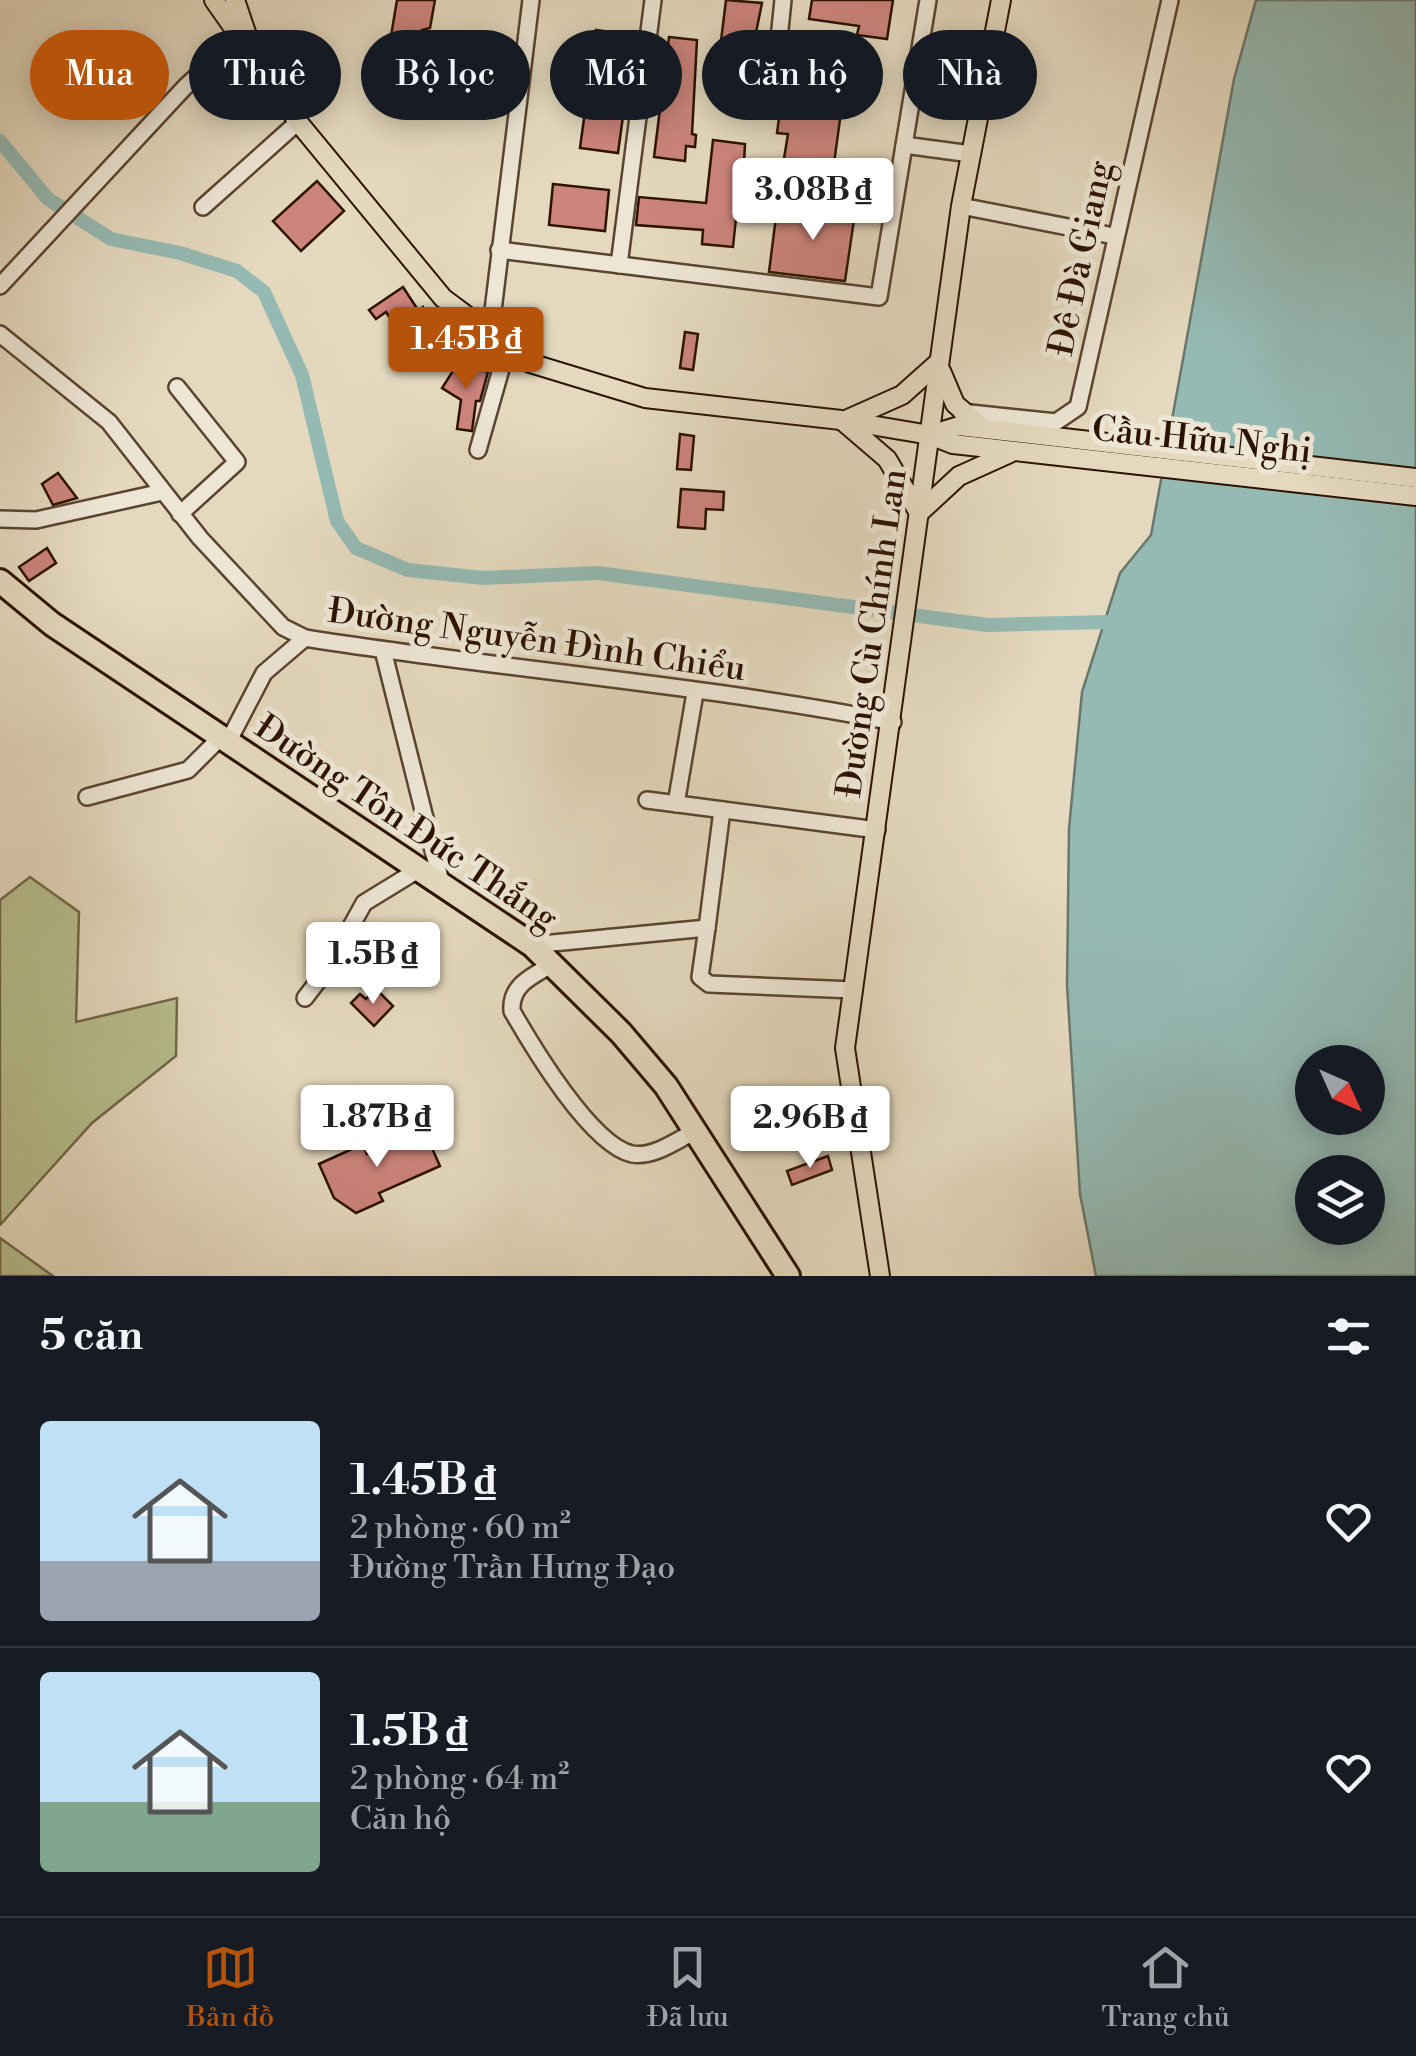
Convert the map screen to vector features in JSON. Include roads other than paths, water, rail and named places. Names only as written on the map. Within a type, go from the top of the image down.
[{"type":"highway","name":"Đường Tôn Đức Thắng","points":[[0,581],[52,624],[532,945],[621,1033],[698,1130],[788,1276]]},
{"type":"main road","points":[[214,0],[235,30]]},
{"type":"main road","points":[[235,0],[245,30]]},
{"type":"main road","name":"Đường Cù Chính Lan","points":[[880,1276],[845,1048],[893,722],[961,206],[1002,0]]},
{"type":"main road","points":[[298,122],[443,298],[507,348],[564,375],[646,398],[840,420],[930,435],[959,426],[982,438]]},
{"type":"main road","points":[[840,420],[892,402],[940,362],[946,389],[982,438]]},
{"type":"main road","points":[[840,420],[887,459],[919,513],[972,467],[1020,451]]},
{"type":"main road","name":"Cầu Hữu Nghị","points":[[982,438],[1020,451],[1416,496]]},
{"type":"main road","name":"Cầu Hữu Nghị","points":[[982,438],[1416,478]]},
{"type":"street","points":[[490,335],[531,0]]},
{"type":"street","points":[[619,265],[653,0]]},
{"type":"street","points":[[780,30],[783,0]]},
{"type":"street","points":[[499,250],[879,297],[928,0]]},
{"type":"street","name":"Đê Đà Giang","points":[[960,412],[1056,422],[1075,412],[1170,0]]},
{"type":"street","points":[[0,286],[189,83]]},
{"type":"street","points":[[203,207],[298,122]]},
{"type":"street","points":[[904,145],[971,154]]},
{"type":"street","points":[[961,206],[1114,236]]},
{"type":"street","name":"Đường Nguyễn Đình Chiểu","points":[[0,334],[109,422],[180,514],[283,627],[305,638],[808,705],[893,722]]},
{"type":"street","points":[[478,450],[507,348]]},
{"type":"street","points":[[177,386],[237,462],[180,514]]},
{"type":"street","points":[[0,520],[36,520],[162,492]]},
{"type":"street","points":[[86,797],[188,770],[225,739],[251,691],[283,654],[305,638]]},
{"type":"street","points":[[383,650],[442,882]]},
{"type":"street","points":[[676,804],[696,693]]},
{"type":"street","points":[[647,800],[877,830]]},
{"type":"street","points":[[722,810],[700,977],[708,984],[854,990]]},
{"type":"street","points":[[305,998],[328,968],[346,928],[364,903],[421,868]]},
{"type":"street","points":[[532,945],[707,928]]},
{"type":"street","points":[[552,964],[519,985],[511,998],[512,1011],[571,1102],[620,1149],[634,1154],[656,1152],[698,1130]]},
{"type":"water","points":[[1256,0],[1416,0],[1416,1276],[1096,1276],[1080,1194],[1067,985],[1069,829],[1082,692],[1120,573],[1151,535],[1234,79]]},
{"type":"waterway","points":[[0,141],[48,199],[111,239],[180,253],[237,271],[264,292],[302,375],[337,521],[356,548],[408,570],[483,578],[598,573],[987,625],[1106,622]]}]
